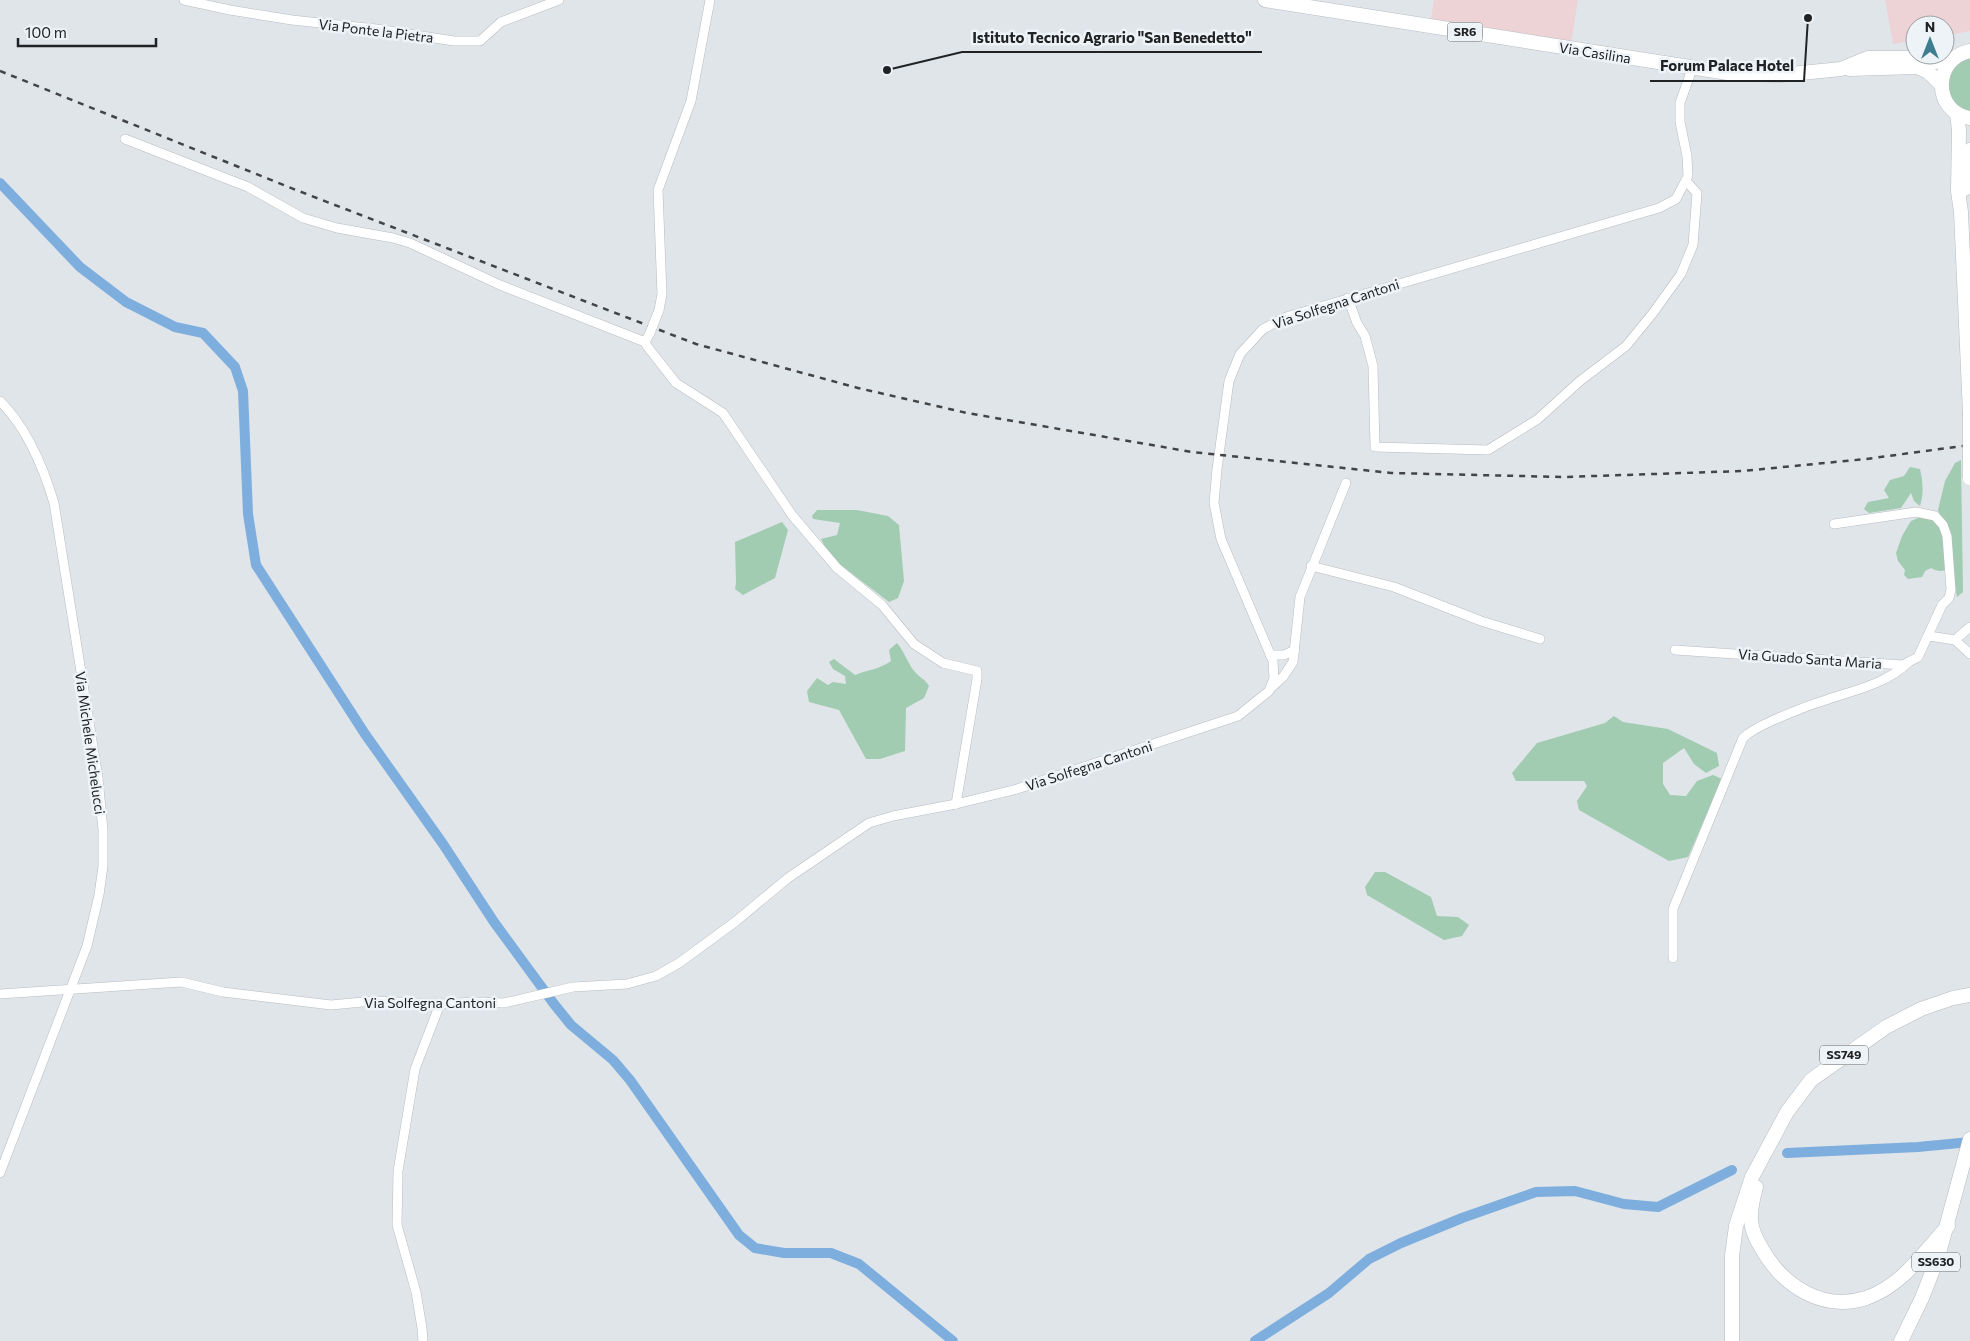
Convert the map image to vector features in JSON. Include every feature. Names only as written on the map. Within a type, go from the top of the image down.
[{"type":"main road","name":"Via Casilina","points":[[1265,0],[1692,69],[1741,75],[1780,75],[1841,69],[1868,58],[1905,58]]},
{"type":"main road","name":"Via Casilina","points":[[1955,58],[1970,51]]},
{"type":"main road","points":[[1949,65],[1943,74],[1941,84],[1945,101],[1963,116],[1959,130],[1958,191],[1961,212],[1970,414],[1970,484]]},
{"type":"main road","points":[[1841,69],[1917,67],[1928,72],[1941,84]]},
{"type":"main road","points":[[1961,212],[1970,150]]},
{"type":"main road","name":"SS749","points":[[1759,1165],[1787,1112],[1811,1080],[1886,1027],[1921,1010],[1953,998],[1970,995]]},
{"type":"main road","name":"SS630","points":[[1902,1340],[1932,1276],[1948,1226],[1969,1144]]},
{"type":"main road","points":[[1759,1165],[1759,1175],[1752,1201],[1751,1222],[1757,1241],[1769,1261],[1784,1279],[1804,1293],[1831,1301],[1866,1298],[1898,1281],[1948,1226]]},
{"type":"main road","points":[[1732,1341],[1732,1256],[1736,1226],[1752,1177],[1759,1165]]},
{"type":"street","name":"Via Ponte la Pietra","points":[[184,0],[292,20],[376,29],[454,41],[480,41],[501,22],[559,0]]},
{"type":"street","points":[[644,342],[650,333],[659,310],[662,294],[658,190],[692,101],[710,0]]},
{"type":"street","points":[[1348,298],[1357,323],[1365,336],[1373,366],[1375,447],[1488,450],[1538,420],[1580,381],[1626,346],[1681,274],[1693,245],[1697,192],[1686,181],[1688,176],[1687,156],[1680,122],[1680,103],[1692,69]]},
{"type":"street","points":[[125,140],[248,187],[303,218],[337,228],[410,243],[500,286],[644,342],[676,382],[723,412],[792,515],[837,568],[882,606],[914,644],[943,663],[977,671],[956,804]]},
{"type":"street","name":"Via Solfegna Cantoni","points":[[0,994],[181,982],[223,992],[331,1005],[373,1002],[504,1003],[573,987],[628,984],[656,976],[679,963],[788,878],[869,823],[1017,789],[1238,716],[1269,691],[1274,678],[1273,661],[1221,539],[1214,503],[1229,381],[1240,354],[1263,328],[1286,317],[1659,208],[1676,199],[1686,181]]},
{"type":"street","name":"Via Michele Michelucci","points":[[0,401],[9,410],[32,444],[47,478],[54,503],[98,778],[103,830],[103,866],[99,895],[87,946],[72,990],[0,1173]]},
{"type":"street","points":[[1269,691],[1283,677],[1293,662],[1300,597],[1311,566],[1339,505],[1346,483]]},
{"type":"street","points":[[1673,958],[1673,909],[1743,738],[1764,724],[1880,682],[1899,672],[1909,662],[1918,657],[1942,604],[1949,598],[1951,590],[1947,536],[1943,525],[1935,516],[1916,512],[1834,524]]},
{"type":"street","points":[[1311,566],[1394,587],[1481,621],[1540,639]]},
{"type":"street","points":[[1955,640],[1970,627]]},
{"type":"street","points":[[1929,636],[1955,640],[1970,654]]},
{"type":"street","points":[[1270,654],[1284,655],[1295,650]]},
{"type":"street","name":"Via Guado Santa Maria","points":[[1676,650],[1902,665],[1909,662]]},
{"type":"street","points":[[423,1341],[416,1292],[398,1225],[398,1171],[415,1069],[440,1004]]},
{"type":"shaded area","points":[[1434,0],[1578,0],[1571,44],[1431,19]]},
{"type":"shaded area","points":[[1885,0],[1970,0],[1970,31],[1955,34],[1955,15],[1905,15],[1905,42],[1893,44]]},
{"type":"green space","points":[[1970,57],[1970,115],[1947,95],[1951,72],[1963,60]]},
{"type":"green space","points":[[1961,460],[1963,592],[1957,597],[1953,577],[1951,539],[1938,510],[1945,481],[1955,463]]},
{"type":"green space","points":[[1910,467],[1920,469],[1923,488],[1920,506],[1914,501],[1911,493],[1901,508],[1869,513],[1864,509],[1868,502],[1889,498],[1884,490],[1890,480],[1904,476]]},
{"type":"green space","points":[[817,510],[857,510],[888,516],[899,525],[904,581],[898,598],[889,602],[830,557],[821,539],[837,535],[840,523],[813,519],[812,516]]},
{"type":"green space","points":[[1918,518],[1932,518],[1941,529],[1944,535],[1948,568],[1944,571],[1939,571],[1931,568],[1925,571],[1922,577],[1908,579],[1904,575],[1905,570],[1898,561],[1896,553],[1902,536],[1911,521]]},
{"type":"green space","points":[[782,522],[788,530],[775,578],[743,595],[735,589],[735,542]]},
{"type":"green space","points":[[897,643],[913,669],[929,686],[924,698],[906,708],[905,751],[880,759],[866,759],[839,710],[809,702],[807,691],[817,678],[828,685],[833,682],[846,684],[845,676],[833,669],[829,662],[834,659],[855,675],[878,668],[891,661],[889,650]]},
{"type":"green space","points":[[1614,716],[1623,722],[1668,729],[1717,753],[1719,766],[1706,773],[1694,764],[1684,748],[1663,763],[1663,784],[1670,795],[1686,796],[1697,781],[1713,775],[1722,779],[1688,857],[1669,861],[1579,810],[1577,801],[1587,786],[1584,781],[1516,781],[1512,773],[1537,743],[1605,723]]},
{"type":"green space","points":[[1375,872],[1385,872],[1431,897],[1437,916],[1458,917],[1469,925],[1462,936],[1444,940],[1367,895],[1365,887]]},
{"type":"waterway","points":[[0,183],[80,267],[126,302],[175,327],[203,333],[235,367],[243,391],[248,514],[256,565],[365,734],[443,844],[494,922],[571,1025],[613,1060],[630,1080],[739,1235],[755,1248],[784,1253],[831,1253],[859,1264],[953,1341]]},
{"type":"waterway","points":[[1787,1153],[1918,1147],[1970,1142]]},
{"type":"waterway","points":[[1255,1341],[1329,1293],[1369,1259],[1401,1243],[1462,1218],[1536,1192],[1575,1191],[1624,1204],[1658,1207],[1732,1170]]},
{"type":"railway","points":[[0,71],[296,190],[696,344],[858,388],[967,413],[1192,452],[1391,473],[1564,477],[1743,471],[1866,459],[1970,445]]},
{"type":"place","name":"Forum Palace Hotel","points":[[1808,18]]},
{"type":"place","name":"Istituto Tecnico Agrario \"San Benedetto\"","points":[[887,70]]}]
